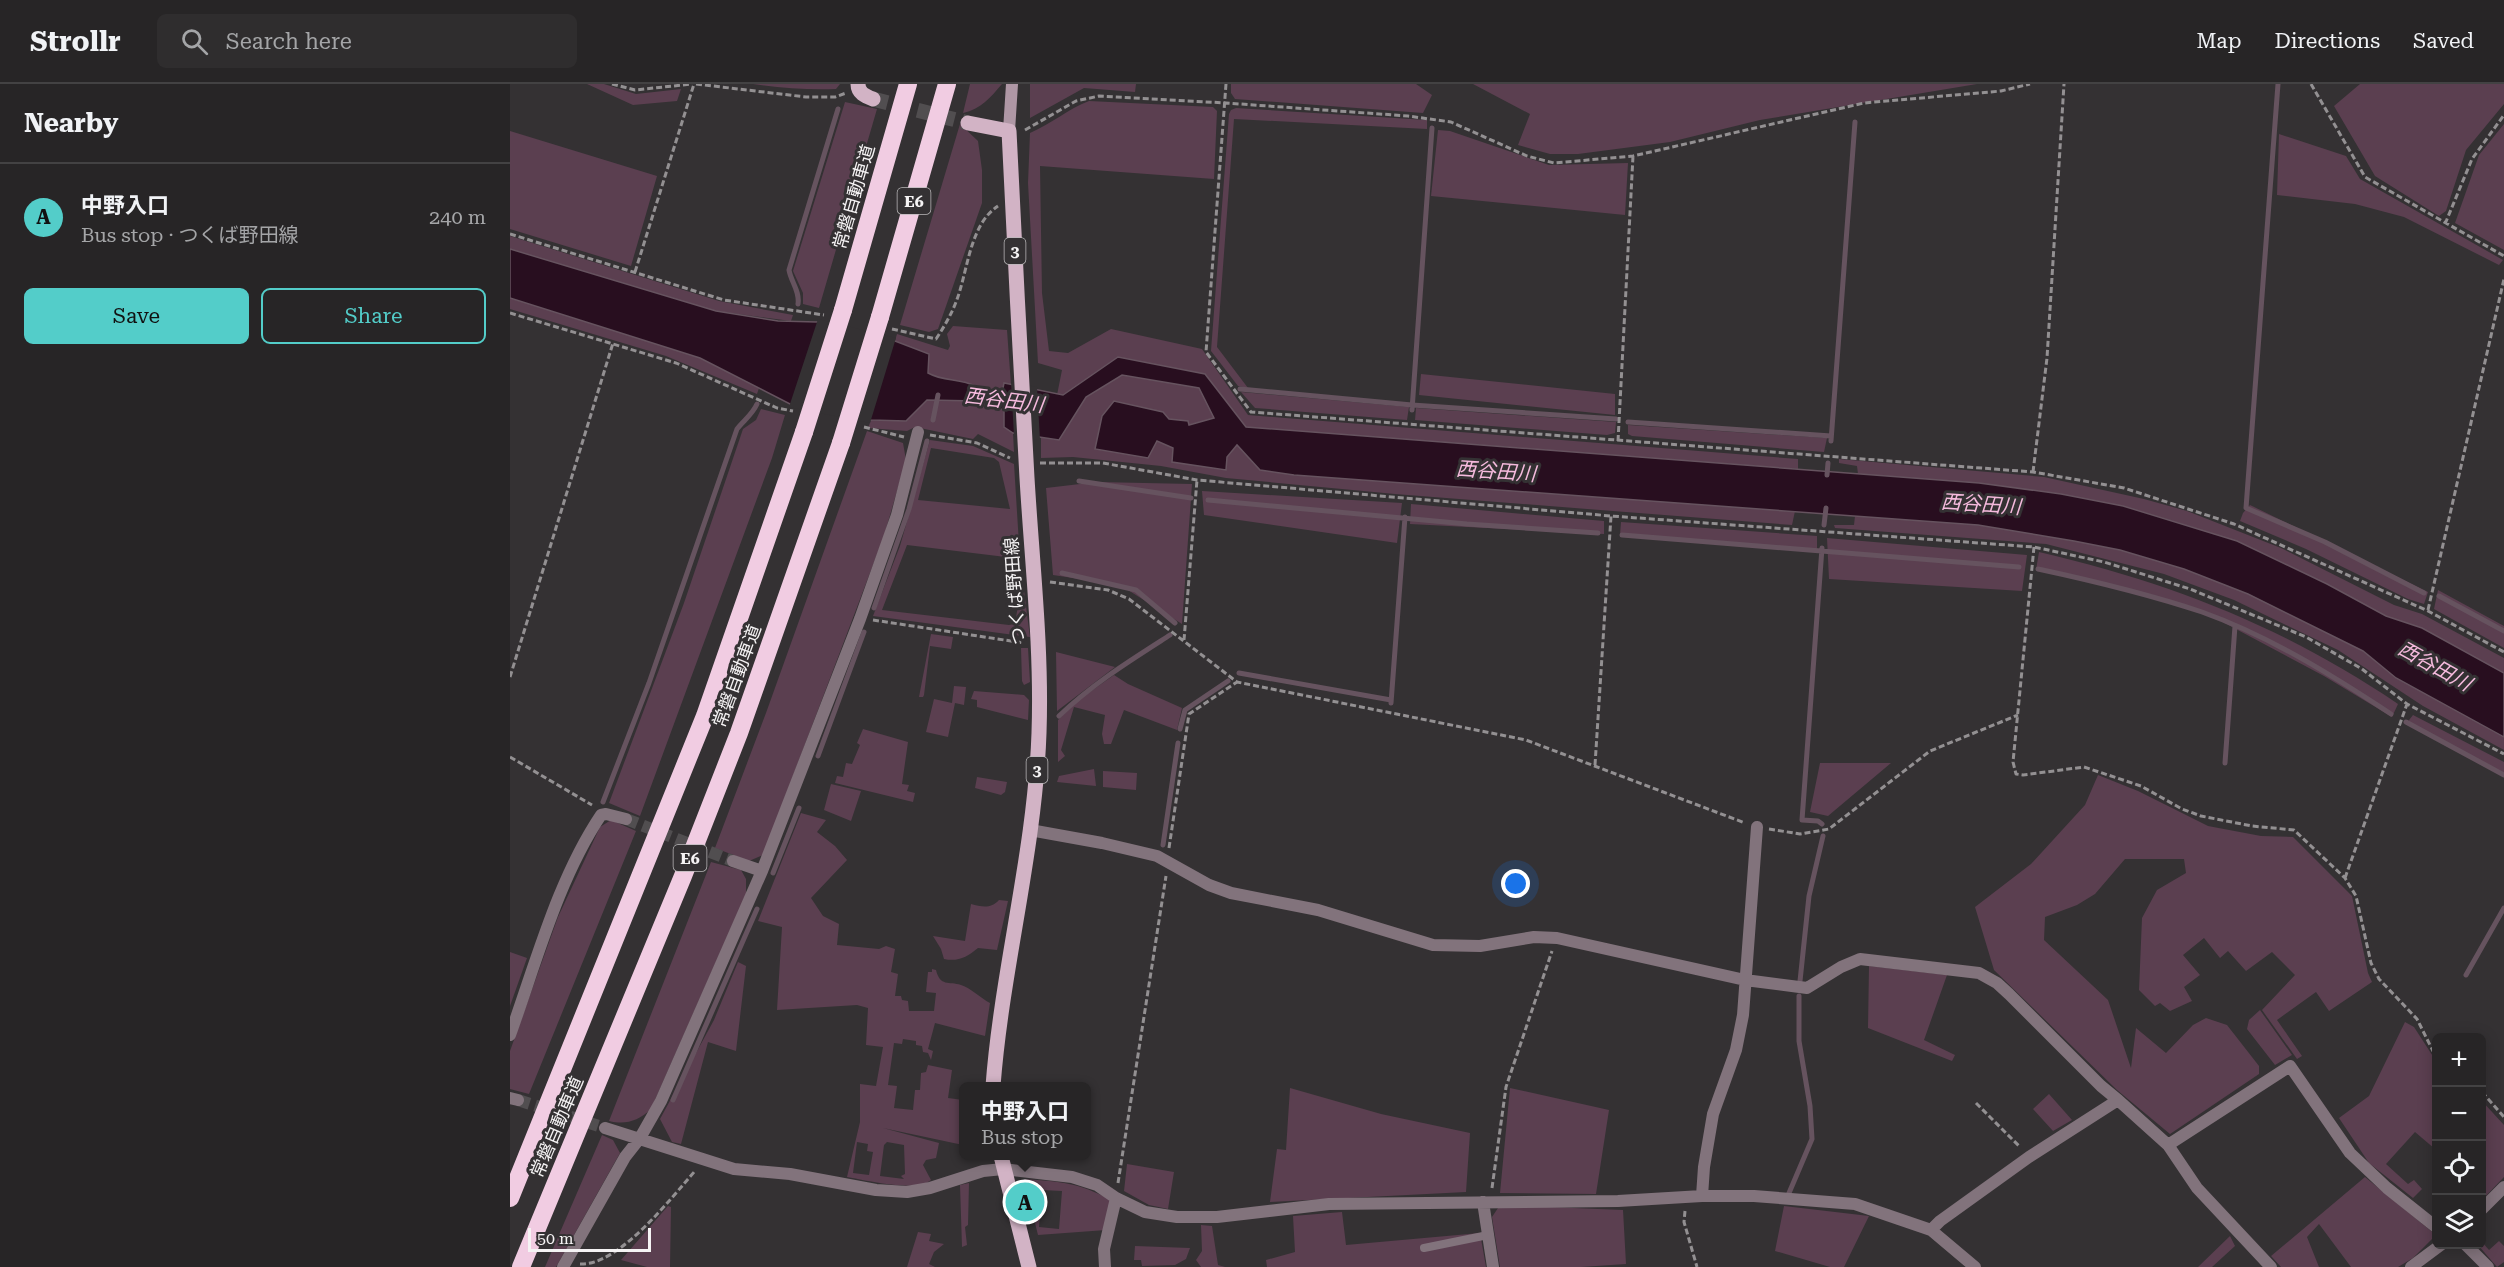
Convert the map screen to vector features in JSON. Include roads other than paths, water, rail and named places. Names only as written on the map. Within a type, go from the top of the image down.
[{"type":"highway","name":"常磐自動車道","points":[[510,1198],[705,716],[804,432],[843,310],[908,84]]},
{"type":"highway","name":"常磐自動車道","points":[[521,1267],[660,932],[739,733],[841,443],[947,84]]},
{"type":"main road","points":[[968,123],[1009,131],[1012,84]]},
{"type":"main road","points":[[858,86],[863,95],[873,99]]},
{"type":"main road","name":"つくば野田線","points":[[993,1082],[1003,994],[1030,830],[1039,736],[1039,646],[1033,581],[1009,131]]},
{"type":"main road","points":[[1002,1162],[1029,1267]]},
{"type":"street","points":[[565,1265],[625,1157],[640,1138],[661,1101],[688,1045],[762,872],[860,619],[897,515],[918,432]]},
{"type":"street","points":[[510,1035],[554,911],[583,846],[601,815],[626,819]]},
{"type":"street","points":[[1702,1196],[1704,1167],[1713,1114],[1736,1050],[1743,1015],[1757,827]]},
{"type":"street","points":[[1030,830],[1102,843],[1156,856],[1209,885],[1231,893],[1318,910],[1433,945],[1470,947],[1533,937],[1557,938],[1745,980],[1807,988],[1841,967],[1860,959],[1979,973],[1997,982],[2101,1086],[2168,1145],[2197,1188],[2271,1267]]},
{"type":"street","points":[[733,861],[762,872]]},
{"type":"street","points":[[2168,1145],[2290,1066],[2350,1153],[2387,1188],[2432,1224]]},
{"type":"street","points":[[1931,1230],[1940,1221],[2029,1157],[2118,1100]]},
{"type":"street","points":[[605,1128],[734,1169],[790,1174],[876,1190],[907,1192],[930,1188],[983,1171],[1002,1162],[1072,1177],[1096,1185],[1145,1212],[1196,1218],[1329,1204],[1618,1201],[1702,1196],[1754,1196],[1855,1204],[1931,1230],[1975,1267]]},
{"type":"street","points":[[2486,1204],[2504,1187]]},
{"type":"street","points":[[1105,1267],[1104,1249],[1116,1198]]},
{"type":"street","points":[[1487,1202],[1488,1235],[1493,1267]]},
{"type":"street","points":[[2411,1267],[2436,1249]]},
{"type":"street","points":[[2469,1249],[2488,1267]]},
{"type":"lane","points":[[1424,1248],[1488,1235]]},
{"type":"water","name":"西谷田川","points":[[510,249],[716,311],[778,321],[817,322],[895,341],[929,354],[928,373],[994,392],[1002,393],[1004,383],[1063,395],[1118,357],[1205,374],[1246,427],[1979,483],[2061,494],[2123,506],[2237,541],[2327,584],[2386,616],[2422,628],[2504,673],[2504,737],[2396,678],[2363,651],[2248,594],[2184,569],[2120,550],[1978,525],[1294,475],[1260,470],[1237,445],[1227,457],[1226,470],[1172,462],[1173,448],[1157,441],[1148,458],[1095,449],[1102,416],[1114,401],[1163,412],[1169,419],[1188,421],[1189,425],[1214,418],[1199,388],[1122,375],[1086,397],[1059,440],[1013,433],[1004,427],[1004,410],[978,401],[927,400],[906,421],[871,420],[790,404],[700,358],[510,298]]},
{"type":"waterway","points":[[2278,84],[2246,508],[2325,542],[2424,593]]},
{"type":"waterway","points":[[798,304],[798,295],[789,270],[838,109]]},
{"type":"waterway","points":[[1831,441],[1855,122]]},
{"type":"waterway","points":[[1412,410],[1432,128]]},
{"type":"waterway","points":[[1240,389],[1412,405],[1616,419]]},
{"type":"waterway","points":[[933,420],[938,395]]},
{"type":"waterway","points":[[603,802],[649,683],[737,429],[757,404]]},
{"type":"waterway","points":[[1628,422],[1831,436]]},
{"type":"waterway","points":[[874,608],[909,509],[927,441]]},
{"type":"waterway","points":[[1827,475],[1828,463]]},
{"type":"waterway","points":[[1079,481],[1191,498]]},
{"type":"waterway","points":[[1208,500],[1467,524],[1598,533]]},
{"type":"waterway","points":[[1824,525],[1826,508]]},
{"type":"waterway","points":[[1391,703],[1405,517]]},
{"type":"waterway","points":[[1622,535],[2019,567]]},
{"type":"waterway","points":[[1822,548],[1802,820],[1818,821],[1822,824]]},
{"type":"waterway","points":[[2038,569],[2141,594],[2227,622],[2300,657],[2391,714]]},
{"type":"waterway","points":[[1062,573],[1136,590],[1175,623]]},
{"type":"waterway","points":[[2439,596],[2504,631]]},
{"type":"waterway","points":[[2225,763],[2235,626]]},
{"type":"waterway","points":[[818,756],[864,632]]},
{"type":"waterway","points":[[1059,716],[1098,683],[1170,635]]},
{"type":"waterway","points":[[1239,673],[1391,700]]},
{"type":"waterway","points":[[1180,729],[1185,710],[1228,681]]},
{"type":"waterway","points":[[2406,722],[2504,775]]},
{"type":"waterway","points":[[1163,845],[1178,743]]},
{"type":"waterway","points":[[773,873],[799,808]]},
{"type":"waterway","points":[[1800,981],[1809,896],[1823,836]]},
{"type":"waterway","points":[[2466,975],[2504,908]]},
{"type":"waterway","points":[[673,1100],[757,909]]},
{"type":"waterway","points":[[1789,1193],[1812,1139],[1810,1106],[1799,1041],[1799,996]]},
{"type":"tunnel","points":[[873,99],[968,123]]},
{"type":"tunnel","points":[[626,819],[733,861]]},
{"type":"tunnel","points":[[518,1100],[605,1128]]},
{"type":"place","name":"中野入口","points":[[1025,1202]]}]
